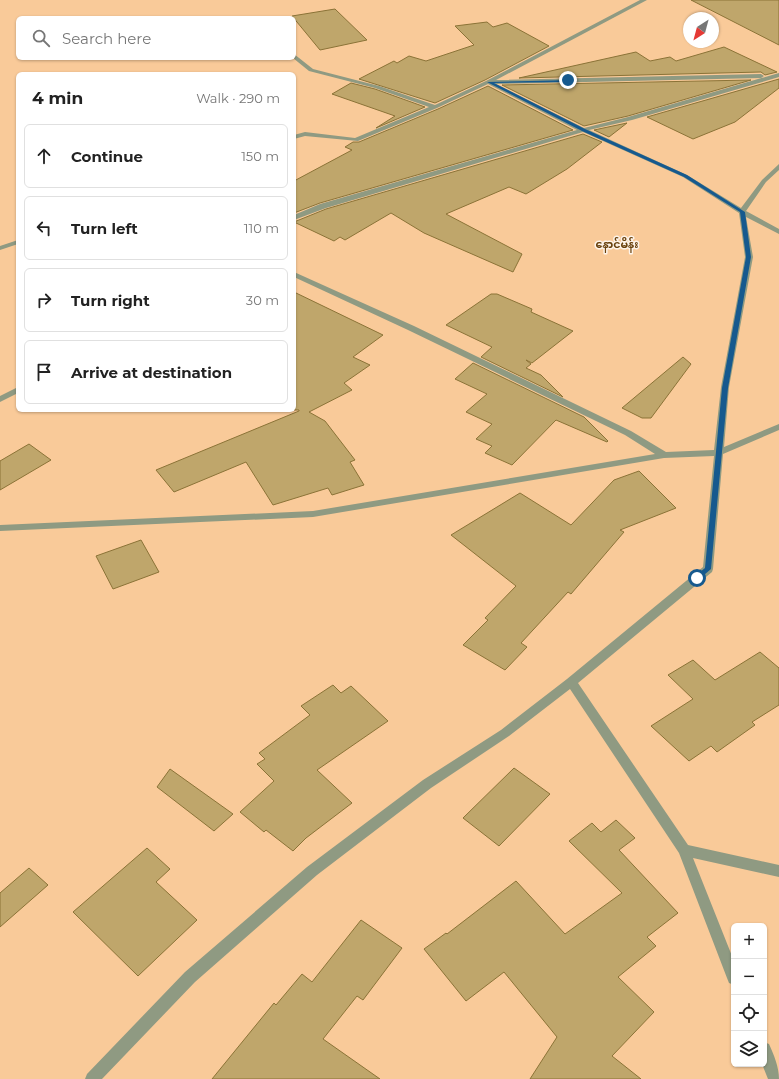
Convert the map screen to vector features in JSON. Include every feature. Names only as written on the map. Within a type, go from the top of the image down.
[{"type":"street","points":[[296,136],[305,134],[356,140],[435,107],[488,82],[644,0]]},
{"type":"street","points":[[296,58],[311,70],[377,87],[435,107]]},
{"type":"street","points":[[488,82],[776,75]]},
{"type":"street","points":[[296,217],[323,206],[583,130],[638,117],[776,75]]},
{"type":"street","points":[[488,82],[583,130],[685,176],[742,212],[779,232]]},
{"type":"street","points":[[92,1079],[190,977],[312,871],[427,784],[505,733],[571,682],[708,569],[725,388],[749,257],[742,212],[764,181],[779,166]]},
{"type":"street","points":[[0,248],[16,243]]},
{"type":"street","points":[[296,275],[411,328],[628,433],[664,455]]},
{"type":"street","points":[[0,399],[16,391]]},
{"type":"street","points":[[0,528],[313,514],[664,455],[718,453],[779,427]]},
{"type":"street","points":[[571,682],[684,850],[731,970]]},
{"type":"street","points":[[684,850],[779,871]]},
{"type":"street","points":[[767,1057],[775,1079]]},
{"type":"building","points":[[691,0],[779,0],[779,45],[719,14],[719,12],[714,12]]},
{"type":"building","points":[[335,9],[367,40],[320,50],[296,21],[296,16],[292,16]]},
{"type":"building","points":[[487,22],[493,27],[507,23],[549,46],[485,80],[435,103],[359,79],[394,61],[397,63],[409,56],[426,61],[474,45],[455,26]]},
{"type":"building","points":[[724,47],[777,72],[765,75],[761,72],[519,78],[636,52],[650,61],[670,57],[676,61]]},
{"type":"building","points":[[779,79],[779,88],[735,122],[693,139],[647,117]]},
{"type":"building","points":[[751,80],[628,116],[584,126],[502,85]]},
{"type":"building","points":[[351,83],[375,89],[425,107],[376,128],[395,116],[332,94]]},
{"type":"building","points":[[488,86],[573,130],[320,203],[296,212],[296,180],[352,150],[345,147],[353,142],[359,142]]},
{"type":"building","points":[[627,123],[609,137],[594,130]]},
{"type":"building","points":[[583,134],[602,142],[567,169],[526,194],[509,187],[446,214],[522,254],[513,272],[424,233],[391,213],[345,240],[340,237],[334,241],[296,223],[296,221],[326,209]]},
{"type":"building","points":[[296,293],[383,335],[353,357],[370,365],[344,383],[352,390],[309,412],[325,421],[355,460],[350,462],[364,485],[332,495],[328,488],[273,505],[246,462],[174,492],[156,470],[299,411],[296,410]]},
{"type":"building","points":[[491,294],[497,294],[532,309],[531,312],[573,331],[532,363],[526,360],[531,364],[526,368],[541,375],[563,397],[481,357],[492,347],[446,325]]},
{"type":"building","points":[[683,357],[691,364],[651,418],[642,418],[622,408]]},
{"type":"building","points":[[473,363],[584,417],[608,441],[607,442],[556,420],[512,465],[485,453],[492,446],[476,439],[492,424],[466,412],[487,394],[455,379]]},
{"type":"building","points":[[29,444],[51,460],[0,490],[0,461]]},
{"type":"building","points":[[639,471],[676,508],[620,530],[624,532],[571,594],[568,592],[521,643],[527,647],[505,670],[463,645],[488,620],[485,618],[516,586],[451,535],[520,493],[571,525],[614,480]]},
{"type":"building","points":[[141,540],[159,572],[113,589],[96,556]]},
{"type":"building","points":[[760,652],[779,668],[779,705],[752,722],[755,725],[717,752],[711,746],[689,761],[651,726],[693,699],[668,675],[693,660],[715,680]]},
{"type":"building","points":[[333,685],[341,693],[351,686],[388,721],[317,770],[352,803],[306,838],[293,851],[266,830],[264,832],[240,812],[274,781],[257,764],[265,759],[259,753],[310,715],[301,706]]},
{"type":"building","points":[[514,768],[550,794],[499,846],[463,818]]},
{"type":"building","points":[[170,769],[233,814],[214,831],[157,787]]},
{"type":"building","points":[[616,820],[635,838],[619,850],[678,913],[647,937],[656,946],[618,977],[654,1012],[612,1056],[641,1079],[530,1079],[557,1037],[504,972],[466,1001],[424,949],[446,933],[447,934],[516,881],[565,934],[622,893],[569,841],[592,823],[601,832]]},
{"type":"building","points":[[147,848],[170,869],[156,882],[197,920],[138,976],[73,912]]},
{"type":"building","points":[[29,868],[48,885],[0,927],[0,893]]},
{"type":"building","points":[[361,920],[402,948],[363,1000],[357,996],[323,1039],[380,1079],[212,1079],[274,1003],[276,1005],[302,974],[312,982]]},
{"type":"district","name":"နောင်မိန်း","points":[[617,244]]},
{"type":"route","points":[[568,80],[488,82],[583,130],[685,176],[742,212],[749,257],[725,388],[708,569],[697,578]]}]
